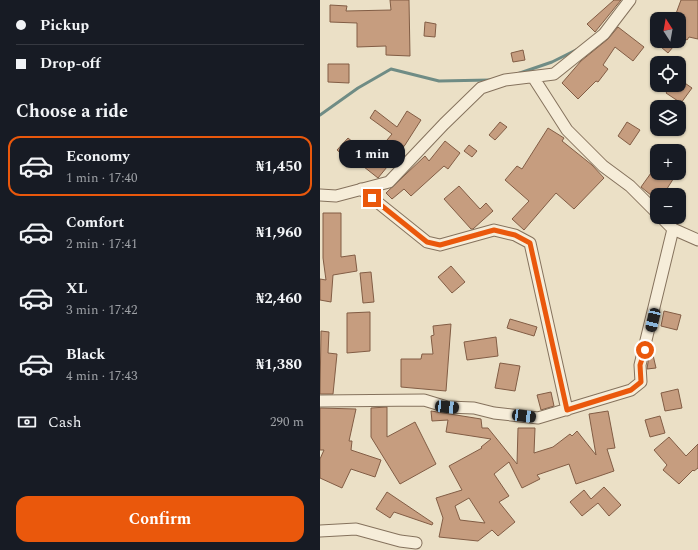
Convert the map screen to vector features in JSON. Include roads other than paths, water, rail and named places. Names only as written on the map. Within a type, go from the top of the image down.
[{"type":"street","points":[[320,195],[336,196],[389,182],[444,124],[481,88],[505,80],[554,74],[604,34],[630,0]]},
{"type":"street","points":[[532,77],[567,130],[603,166],[630,186],[650,206]]},
{"type":"street","points":[[361,190],[427,242],[440,245],[494,230],[515,235],[530,243],[567,410]]},
{"type":"street","points":[[668,224],[673,229],[698,240]]},
{"type":"street","points":[[320,401],[424,400],[447,407],[474,408],[494,413],[538,418],[631,390],[641,382],[640,365],[673,229]]},
{"type":"street","points":[[320,531],[356,529],[400,541],[416,543]]},
{"type":"waterway","points":[[517,74],[552,62],[578,49]]},
{"type":"waterway","points":[[320,115],[358,88],[391,69],[439,81],[490,80]]}]
